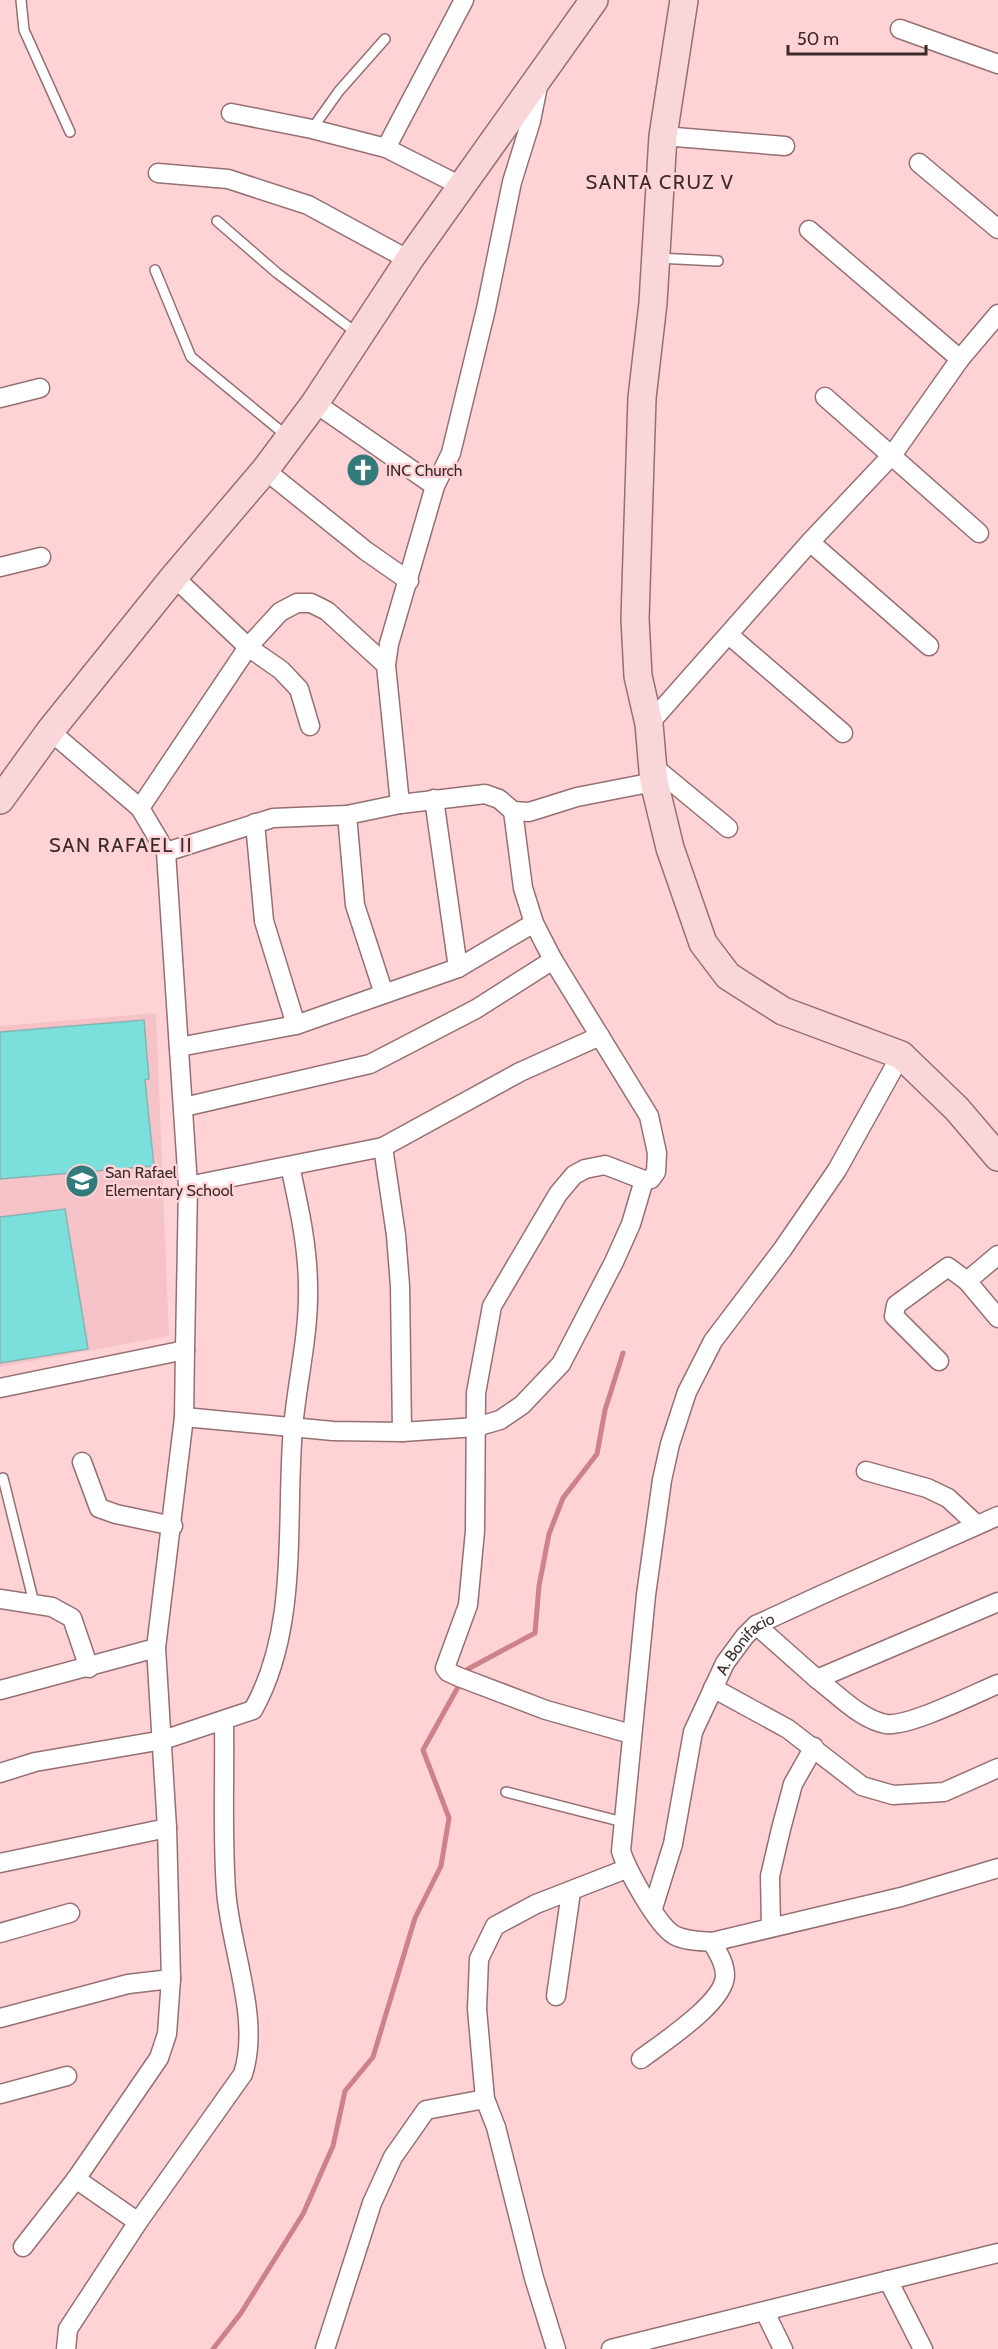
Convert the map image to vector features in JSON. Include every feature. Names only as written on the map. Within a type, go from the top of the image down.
[{"type":"street","points":[[386,148],[464,0]]},
{"type":"street","points":[[0,800],[50,731],[174,577],[265,470],[315,403],[409,260],[594,0]]},
{"type":"street","points":[[684,0],[663,136],[642,398],[635,619],[638,676],[649,724],[654,775],[670,848],[703,943],[728,976],[783,1011],[901,1055],[957,1109],[998,1157]]},
{"type":"street","points":[[900,29],[998,64]]},
{"type":"street","points":[[400,804],[387,665],[389,644],[435,486],[451,453],[486,309],[512,182],[531,122],[539,79]]},
{"type":"street","points":[[231,113],[312,129],[386,148],[461,186]]},
{"type":"street","points":[[663,136],[784,146]]},
{"type":"street","points":[[919,163],[998,229]]},
{"type":"street","points":[[158,173],[228,179],[308,205],[409,260]]},
{"type":"street","points":[[809,230],[960,359]]},
{"type":"street","points":[[649,724],[810,542],[893,454],[960,359],[998,315]]},
{"type":"street","points":[[0,398],[40,388]]},
{"type":"street","points":[[825,397],[893,454],[979,533]]},
{"type":"street","points":[[315,403],[435,486]]},
{"type":"street","points":[[265,470],[366,551],[409,581]]},
{"type":"street","points":[[810,542],[929,646]]},
{"type":"street","points":[[0,567],[41,557]]},
{"type":"street","points":[[174,577],[248,647],[281,670],[299,689],[310,726]]},
{"type":"street","points":[[140,808],[248,647],[280,612],[297,603],[310,603],[327,611],[387,665]]},
{"type":"street","points":[[729,635],[843,733]]},
{"type":"street","points":[[23,2247],[76,2179],[159,2058],[167,2034],[171,1978],[167,1828],[156,1648],[173,1526],[184,1417],[188,1186],[166,852],[140,808],[50,731]]},
{"type":"street","points":[[166,852],[273,818],[347,815],[400,804],[485,794],[499,799],[513,811],[529,812],[654,775]]},
{"type":"street","points":[[654,775],[728,828]]},
{"type":"street","points":[[434,800],[458,968]]},
{"type":"street","points":[[513,811],[523,888],[534,923],[553,960],[649,1116],[657,1153],[656,1172],[651,1179],[644,1180],[605,1165],[585,1169],[574,1175],[558,1194],[492,1306],[481,1358],[476,1427],[475,1531],[468,1605],[445,1668],[447,1672],[459,1677],[546,1710],[631,1734]]},
{"type":"street","points":[[347,815],[355,905],[384,994]]},
{"type":"street","points":[[255,823],[264,921],[296,1025]]},
{"type":"street","points":[[179,1047],[296,1025],[458,968],[534,923]]},
{"type":"street","points":[[184,1107],[370,1064],[476,1009],[553,960]]},
{"type":"street","points":[[188,1186],[383,1147],[520,1072],[600,1036]]},
{"type":"street","points":[[901,1055],[837,1170],[782,1250],[713,1341],[687,1392],[670,1444],[663,1480],[631,1734],[621,1851],[626,1869],[653,1908],[660,1923],[674,1935],[690,1940],[712,1942],[901,1897],[998,1868]]},
{"type":"street","points":[[383,1147],[396,1235],[400,1286],[402,1432]]},
{"type":"street","points":[[0,1773],[35,1762],[163,1740],[224,1721],[253,1710],[269,1679],[287,1595],[293,1428],[308,1289],[303,1228],[290,1166]]},
{"type":"street","points":[[184,1417],[293,1428],[402,1432],[476,1427],[500,1420],[522,1405],[561,1364],[622,1243],[644,1180]]},
{"type":"street","points":[[967,1281],[998,1255]]},
{"type":"street","points":[[939,1361],[894,1316],[896,1305],[948,1267],[967,1281],[998,1318]]},
{"type":"street","points":[[0,1388],[185,1350]]},
{"type":"street","points":[[82,1462],[99,1508],[116,1514],[173,1526]]},
{"type":"street","points":[[866,1471],[927,1488],[941,1495],[978,1525]]},
{"type":"street","name":"A. Bonifacio","points":[[653,1908],[674,1844],[693,1731],[725,1663],[745,1636],[756,1625],[998,1516]]},
{"type":"street","points":[[0,1599],[52,1607],[72,1618],[89,1668]]},
{"type":"street","points":[[817,1679],[998,1602]]},
{"type":"street","points":[[756,1625],[817,1679],[868,1717],[885,1724],[902,1724],[998,1684]]},
{"type":"street","points":[[0,1690],[89,1668],[156,1648]]},
{"type":"street","points":[[713,1688],[788,1729],[862,1786],[893,1796],[944,1792],[998,1768]]},
{"type":"street","points":[[66,2349],[68,2329],[138,2222],[243,2074],[247,2061],[250,2036],[226,1891],[224,1721]]},
{"type":"street","points":[[771,1927],[770,1876],[781,1829],[793,1784],[814,1748]]},
{"type":"street","points":[[0,1863],[167,1828]]},
{"type":"street","points":[[556,2349],[534,2278],[496,2127],[485,2098],[477,2009],[479,1959],[495,1926],[536,1904],[626,1869]]},
{"type":"street","points":[[556,1996],[571,1892]]},
{"type":"street","points":[[0,1934],[70,1913]]},
{"type":"street","points":[[641,2059],[715,1998],[725,1978],[723,1963],[712,1942]]},
{"type":"street","points":[[0,2018],[128,1984],[171,1978]]},
{"type":"street","points":[[0,2094],[67,2076]]},
{"type":"street","points":[[325,2349],[372,2203],[393,2157],[426,2110],[485,2098]]},
{"type":"street","points":[[76,2179],[138,2222]]},
{"type":"street","points":[[611,2349],[998,2253]]},
{"type":"street","points":[[888,2280],[923,2349]]},
{"type":"street","points":[[765,2312],[783,2349]]},
{"type":"lane","points":[[21,0],[24,30],[70,132]]},
{"type":"lane","points":[[312,129],[339,92],[385,39]]},
{"type":"lane","points":[[217,221],[277,273],[360,336]]},
{"type":"lane","points":[[655,258],[718,261]]},
{"type":"lane","points":[[155,270],[191,357],[289,438]]},
{"type":"lane","points":[[3,1478],[34,1603]]},
{"type":"lane","points":[[506,1792],[623,1822]]},
{"type":"shaded area","name":"San Rafael Elementary School","points":[[156,1013],[169,1336],[0,1367],[0,1026]]},
{"type":"building","points":[[144,1020],[149,1079],[145,1080],[154,1166],[0,1179],[0,1032]]},
{"type":"building","points":[[65,1209],[88,1349],[0,1363],[0,1217]]},
{"type":"waterway","points":[[213,2349],[241,2313],[303,2214],[333,2146],[345,2091],[373,2057],[415,1918],[441,1866],[449,1818],[423,1750],[468,1669],[535,1633],[539,1586],[549,1534],[563,1498],[597,1454],[605,1410],[623,1353]]},
{"type":"place","name":"INC Church","points":[[363,470]]},
{"type":"place","name":"San Rafael Elementary School","points":[[82,1181]]},
{"type":"district","name":"SANTA CRUZ V","points":[[660,182]]},
{"type":"district","name":"SAN RAFAEL II","points":[[121,845]]}]
